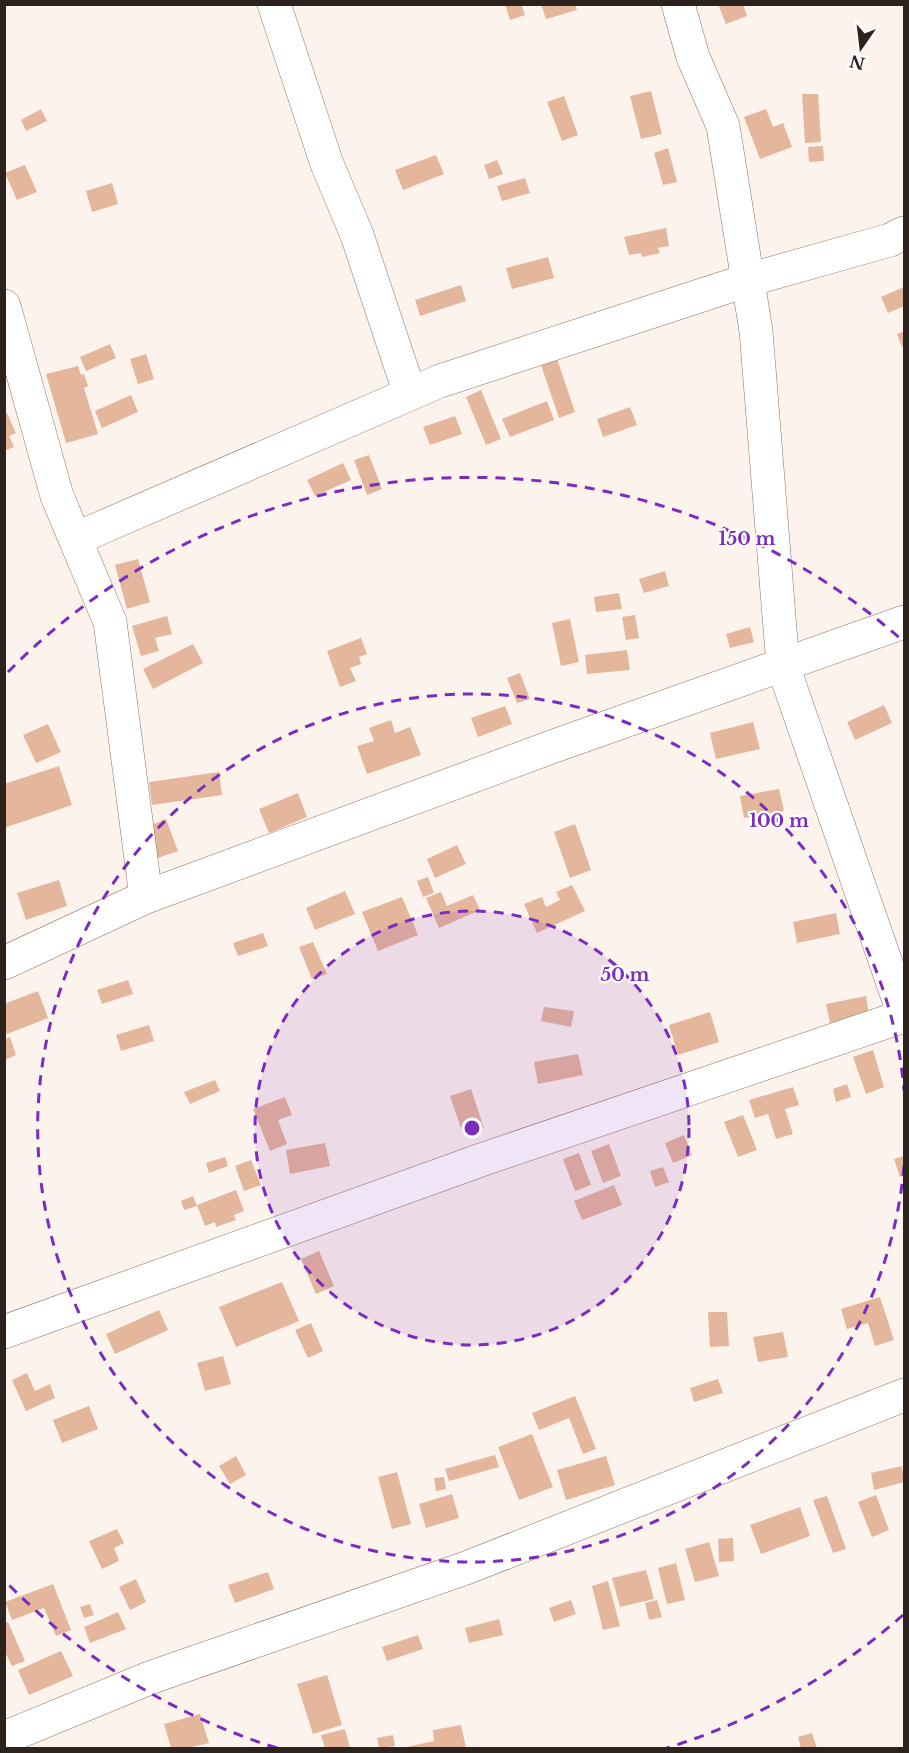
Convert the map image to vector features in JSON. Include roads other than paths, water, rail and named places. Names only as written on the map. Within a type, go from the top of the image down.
[{"type":"street","points":[[274,4],[327,164],[357,235],[410,394]]},
{"type":"street","points":[[4,1332],[481,1160],[904,1016],[783,666],[756,330],[723,126],[693,57],[678,4]]},
{"type":"street","points":[[75,539],[440,381],[748,280],[890,240],[904,233]]},
{"type":"street","points":[[4,306],[57,496],[110,621],[146,897]]},
{"type":"street","points":[[4,963],[146,897],[557,745],[904,622]]},
{"type":"street","points":[[4,1738],[152,1677],[466,1568],[900,1400]]}]
